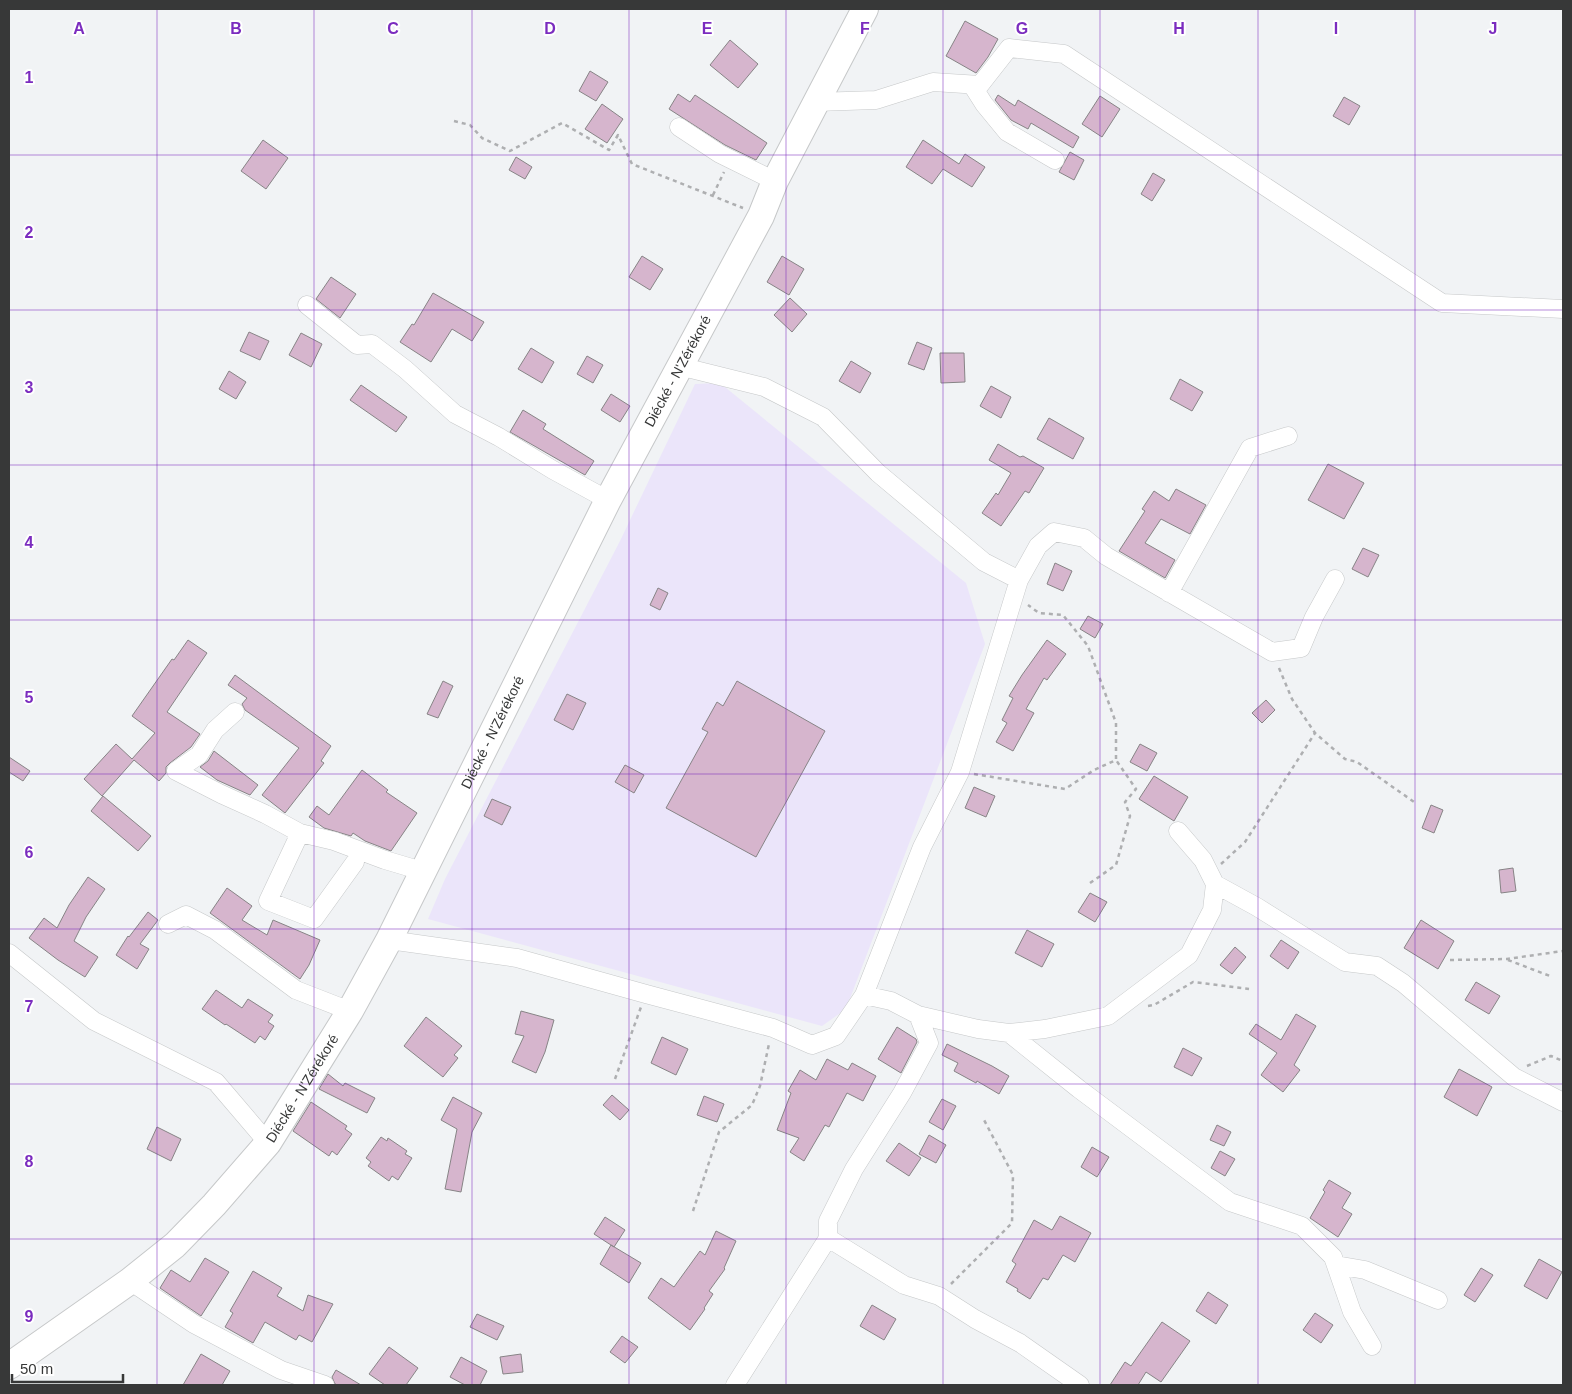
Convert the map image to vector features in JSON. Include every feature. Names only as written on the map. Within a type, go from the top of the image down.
[{"type":"highway","name":"Diécké - N'Zérékoré","points":[[9,1366],[130,1281],[175,1245],[214,1205],[268,1143],[350,1011],[388,940],[608,500],[761,216],[775,181],[865,9]]},
{"type":"street","points":[[816,102],[876,100],[933,82],[980,86],[1009,48],[1064,54],[1442,303],[1563,309]]},
{"type":"street","points":[[972,85],[984,104],[1008,132],[1055,160]]},
{"type":"street","points":[[679,127],[720,154],[775,181]]},
{"type":"street","points":[[307,305],[357,345],[372,344],[406,369],[455,414],[499,437],[553,470],[608,500]]},
{"type":"street","points":[[680,366],[764,387],[823,417],[878,473],[1017,588]]},
{"type":"street","points":[[1169,593],[1250,448],[1288,436]]},
{"type":"street","points":[[388,940],[517,958],[773,1028],[812,1045],[836,1036],[864,995],[922,847],[960,772],[1017,588],[1038,546],[1054,532],[1084,538],[1106,556],[1272,652],[1301,648],[1314,617],[1335,579]]},
{"type":"street","points":[[235,712],[215,730],[199,755],[176,771],[300,833],[334,840],[385,860],[422,871]]},
{"type":"street","points":[[864,995],[891,1001],[918,1015],[978,1029],[1009,1033],[1045,1029],[1108,1016],[1189,955],[1212,910],[1215,884],[1203,860],[1178,831]]},
{"type":"street","points":[[300,833],[268,901],[314,920],[355,862]]},
{"type":"street","points":[[1215,884],[1345,962],[1377,966],[1403,983],[1514,1077],[1563,1102]]},
{"type":"street","points":[[168,924],[186,915],[215,930],[296,990],[350,1011]]},
{"type":"street","points":[[9,953],[94,1022],[216,1082],[268,1143]]},
{"type":"street","points":[[736,1385],[828,1238],[828,1221],[854,1169],[902,1093],[929,1043],[918,1015]]},
{"type":"street","points":[[1009,1033],[1079,1089],[1230,1202],[1302,1226],[1333,1257],[1352,1312],[1372,1346]]},
{"type":"street","points":[[828,1238],[904,1285],[939,1296],[975,1319],[1020,1343],[1080,1385]]},
{"type":"street","points":[[1336,1265],[1365,1270],[1438,1300]]},
{"type":"street","points":[[130,1281],[194,1324],[281,1370],[326,1385]]},
{"type":"path","points":[[454,121],[470,125],[482,138],[510,151],[562,123],[609,150],[618,135],[632,164],[761,216]]},
{"type":"path","points":[[713,196],[725,170],[720,154]]},
{"type":"path","points":[[1017,588],[1039,613],[1063,615],[1088,646],[1116,722],[1116,760],[1136,789],[1125,802],[1130,816],[1116,865],[1090,883]]},
{"type":"path","points":[[1272,652],[1292,699],[1315,733],[1345,758],[1357,762],[1417,804]]},
{"type":"path","points":[[1215,884],[1218,868],[1245,842],[1315,733]]},
{"type":"path","points":[[960,772],[1065,789],[1094,770],[1116,760]]},
{"type":"path","points":[[1450,960],[1506,959],[1563,951]]},
{"type":"path","points":[[1506,959],[1550,976]]},
{"type":"path","points":[[1144,1007],[1154,1005],[1193,982],[1249,989]]},
{"type":"path","points":[[615,1079],[646,994]]},
{"type":"path","points":[[693,1211],[719,1132],[752,1105],[760,1086],[773,1028]]},
{"type":"path","points":[[1514,1077],[1530,1064],[1551,1056],[1563,1061]]},
{"type":"path","points":[[939,1296],[1012,1223],[1013,1175],[983,1118]]},
{"type":"shaded area","points":[[720,383],[966,583],[985,644],[846,1009],[822,1026],[428,919],[445,879],[620,541],[695,384]]},
{"type":"building","points":[[965,21],[998,39],[976,73],[946,56]]},
{"type":"building","points":[[730,40],[758,64],[738,88],[710,65]]},
{"type":"building","points":[[590,71],[608,82],[596,101],[579,91]]},
{"type":"building","points":[[678,94],[690,102],[695,95],[767,143],[756,160],[725,145],[669,109]]},
{"type":"building","points":[[998,95],[1015,106],[1018,100],[1079,137],[1073,148],[1031,123],[1028,129],[1011,120],[995,100]]},
{"type":"building","points":[[1100,96],[1120,109],[1102,137],[1082,124]]},
{"type":"building","points":[[1344,97],[1360,106],[1349,125],[1333,116]]},
{"type":"building","points":[[602,104],[623,119],[607,143],[585,129]]},
{"type":"building","points":[[263,140],[288,158],[266,189],[241,171]]},
{"type":"building","points":[[923,140],[959,164],[965,154],[985,167],[972,187],[943,169],[932,184],[906,167]]},
{"type":"building","points":[[1070,152],[1084,160],[1074,180],[1059,172]]},
{"type":"building","points":[[516,157],[532,167],[525,179],[509,170]]},
{"type":"building","points":[[1153,173],[1165,180],[1152,201],[1141,194]]},
{"type":"building","points":[[642,256],[663,269],[650,290],[629,277]]},
{"type":"building","points":[[782,256],[804,269],[789,295],[767,282]]},
{"type":"building","points":[[331,277],[356,294],[340,318],[316,299]]},
{"type":"building","points":[[433,293],[484,322],[472,341],[452,329],[431,362],[400,342],[412,324],[414,325]]},
{"type":"building","points":[[790,298],[807,314],[792,332],[774,315]]},
{"type":"building","points":[[249,332],[269,341],[260,360],[240,351]]},
{"type":"building","points":[[301,333],[322,344],[311,367],[289,355]]},
{"type":"building","points":[[917,342],[932,348],[924,370],[908,364]]},
{"type":"building","points":[[531,348],[554,362],[542,383],[518,369]]},
{"type":"building","points":[[940,353],[964,353],[965,382],[941,383]]},
{"type":"building","points":[[587,356],[603,365],[593,383],[577,374]]},
{"type":"building","points":[[851,361],[871,373],[860,393],[839,381]]},
{"type":"building","points":[[229,371],[246,382],[236,399],[219,389]]},
{"type":"building","points":[[1180,379],[1203,392],[1192,411],[1170,399]]},
{"type":"building","points":[[361,385],[407,417],[396,432],[350,400]]},
{"type":"building","points":[[991,386],[1011,397],[1001,418],[980,406]]},
{"type":"building","points":[[611,394],[630,406],[620,422],[601,410]]},
{"type":"building","points":[[523,410],[546,424],[543,429],[594,461],[585,475],[510,432]]},
{"type":"building","points":[[1049,418],[1084,438],[1073,459],[1037,439]]},
{"type":"building","points":[[998,444],[1044,468],[1029,493],[1025,491],[1001,526],[982,513],[996,493],[998,495],[1011,473],[989,460]]},
{"type":"building","points":[[1328,464],[1364,483],[1344,519],[1308,500]]},
{"type":"building","points":[[1176,489],[1206,505],[1190,534],[1161,519],[1145,543],[1175,560],[1165,578],[1119,551],[1145,511],[1142,509],[1154,491],[1169,501]]},
{"type":"building","points":[[1363,548],[1379,555],[1368,577],[1352,569]]},
{"type":"building","points":[[1055,563],[1072,571],[1063,591],[1047,584]]},
{"type":"building","points":[[658,588],[668,593],[660,610],[650,605]]},
{"type":"building","points":[[1088,616],[1103,624],[1095,638],[1080,629]]},
{"type":"building","points":[[188,640],[207,653],[167,712],[200,734],[191,747],[166,767],[166,773],[159,781],[134,760],[102,796],[84,779],[116,744],[132,759],[155,733],[132,716],[172,659],[174,660]]},
{"type":"building","points":[[1047,640],[1066,654],[1047,680],[1044,678],[1026,709],[1034,713],[1013,751],[996,742],[1007,723],[1002,720],[1013,698],[1009,696]]},
{"type":"building","points":[[235,675],[331,746],[321,761],[324,763],[285,813],[262,795],[299,748],[245,710],[242,704],[247,698],[228,685]]},
{"type":"building","points":[[443,681],[453,686],[438,718],[427,714]]},
{"type":"building","points":[[737,681],[825,731],[756,857],[666,808],[708,732],[702,729],[717,702],[723,706]]},
{"type":"building","points":[[567,694],[586,703],[573,730],[554,720]]},
{"type":"building","points":[[1266,700],[1275,710],[1262,723],[1252,713]]},
{"type":"building","points":[[1140,744],[1157,753],[1147,771],[1130,762]]},
{"type":"building","points":[[214,751],[258,785],[250,795],[217,780],[200,767],[208,761]]},
{"type":"building","points":[[9,757],[30,771],[23,781],[9,772]]},
{"type":"building","points":[[625,765],[644,775],[634,793],[615,782]]},
{"type":"building","points":[[362,770],[388,790],[386,792],[417,813],[391,851],[365,841],[353,833],[351,836],[324,828],[309,817],[317,806],[329,815]]},
{"type":"building","points":[[1154,776],[1188,797],[1174,821],[1139,799]]},
{"type":"building","points":[[974,787],[995,796],[986,817],[965,808]]},
{"type":"building","points":[[103,796],[151,836],[138,851],[91,811]]},
{"type":"building","points":[[492,799],[511,807],[502,825],[484,816]]},
{"type":"building","points":[[1431,805],[1443,810],[1434,833],[1422,828]]},
{"type":"building","points":[[1513,868],[1516,891],[1501,893],[1499,870]]},
{"type":"building","points":[[88,877],[105,889],[86,917],[74,941],[98,957],[85,977],[29,938],[44,918],[57,928],[69,905]]},
{"type":"building","points":[[227,888],[252,906],[242,920],[267,935],[273,920],[320,940],[309,965],[300,979],[210,913]]},
{"type":"building","points":[[1090,893],[1107,902],[1095,922],[1078,912]]},
{"type":"building","points":[[148,912],[158,920],[140,944],[149,949],[137,969],[116,955],[128,936]]},
{"type":"building","points":[[1421,920],[1454,941],[1438,969],[1404,948]]},
{"type":"building","points":[[1027,930],[1054,944],[1042,967],[1015,953]]},
{"type":"building","points":[[1281,940],[1299,952],[1288,969],[1270,956]]},
{"type":"building","points":[[1235,947],[1246,957],[1232,974],[1220,965]]},
{"type":"building","points":[[1476,982],[1500,996],[1489,1014],[1465,1000]]},
{"type":"building","points":[[216,990],[242,1008],[248,999],[273,1015],[268,1022],[274,1026],[265,1040],[260,1036],[255,1043],[202,1009]]},
{"type":"building","points":[[521,1011],[554,1020],[545,1052],[536,1073],[512,1062],[524,1036],[515,1034]]},
{"type":"building","points":[[1296,1014],[1316,1026],[1294,1065],[1300,1070],[1283,1092],[1261,1075],[1277,1053],[1249,1034],[1256,1024],[1281,1040]]},
{"type":"building","points":[[426,1017],[462,1046],[454,1055],[458,1058],[443,1077],[404,1046]]},
{"type":"building","points":[[897,1027],[916,1039],[917,1042],[901,1073],[878,1059]]},
{"type":"building","points":[[662,1037],[688,1049],[676,1075],[651,1063]]},
{"type":"building","points":[[947,1044],[1009,1076],[999,1094],[977,1081],[976,1083],[954,1071],[958,1063],[942,1055]]},
{"type":"building","points":[[1183,1048],[1202,1058],[1192,1076],[1174,1067]]},
{"type":"building","points":[[827,1059],[848,1070],[852,1063],[876,1076],[863,1101],[847,1093],[829,1127],[825,1125],[804,1161],[790,1152],[799,1138],[777,1130],[791,1093],[788,1091],[800,1070],[816,1080]]},
{"type":"building","points":[[1459,1069],[1492,1087],[1477,1116],[1444,1097]]},
{"type":"building","points":[[328,1074],[343,1086],[345,1083],[375,1098],[367,1113],[319,1089]]},
{"type":"building","points":[[612,1095],[629,1110],[620,1120],[603,1105]]},
{"type":"building","points":[[704,1096],[724,1104],[717,1122],[697,1115]]},
{"type":"building","points":[[453,1097],[482,1113],[472,1132],[461,1192],[445,1189],[457,1129],[441,1120]]},
{"type":"building","points":[[942,1099],[956,1106],[943,1130],[929,1122]]},
{"type":"building","points":[[311,1102],[347,1126],[345,1129],[352,1134],[337,1155],[332,1151],[329,1156],[293,1131]]},
{"type":"building","points":[[1217,1125],[1231,1132],[1224,1146],[1210,1140]]},
{"type":"building","points":[[157,1127],[181,1139],[171,1161],[147,1149]]},
{"type":"building","points":[[929,1135],[946,1145],[936,1163],[919,1154]]},
{"type":"building","points":[[381,1137],[387,1141],[388,1138],[407,1151],[405,1154],[412,1158],[398,1180],[392,1176],[389,1181],[368,1166],[371,1162],[366,1158]]},
{"type":"building","points":[[899,1143],[921,1158],[909,1176],[886,1161]]},
{"type":"building","points":[[1092,1147],[1109,1157],[1097,1177],[1081,1167]]},
{"type":"building","points":[[1220,1151],[1235,1159],[1225,1176],[1211,1168]]},
{"type":"building","points":[[1329,1180],[1351,1193],[1342,1208],[1352,1214],[1338,1237],[1310,1218],[1325,1192],[1323,1190]]},
{"type":"building","points":[[1060,1216],[1091,1233],[1075,1262],[1063,1255],[1048,1280],[1043,1278],[1030,1299],[1006,1282],[1016,1264],[1012,1261],[1034,1220],[1052,1230]]},
{"type":"building","points":[[605,1217],[625,1230],[614,1247],[594,1234]]},
{"type":"building","points":[[716,1231],[736,1241],[725,1269],[709,1291],[713,1294],[690,1330],[648,1298],[661,1278],[674,1287],[700,1251],[705,1255]]},
{"type":"building","points":[[611,1245],[641,1263],[629,1283],[600,1264]]},
{"type":"building","points":[[205,1258],[229,1272],[201,1316],[160,1288],[171,1270],[190,1282]]},
{"type":"building","points":[[1539,1259],[1562,1272],[1547,1299],[1524,1286]]},
{"type":"building","points":[[1481,1268],[1493,1275],[1475,1302],[1464,1295]]},
{"type":"building","points":[[253,1271],[282,1288],[277,1296],[303,1311],[308,1295],[333,1304],[312,1342],[299,1335],[296,1340],[265,1322],[253,1343],[225,1327],[233,1313],[230,1311]]},
{"type":"building","points":[[1208,1292],[1228,1305],[1216,1324],[1196,1311]]},
{"type":"building","points":[[872,1305],[896,1319],[884,1340],[860,1326]]},
{"type":"building","points":[[1315,1313],[1333,1325],[1321,1343],[1303,1330]]},
{"type":"building","points":[[477,1314],[504,1326],[497,1340],[470,1327]]},
{"type":"building","points":[[1162,1322],[1190,1341],[1161,1382],[1146,1372],[1138,1385],[1110,1385],[1125,1362],[1131,1366]]},
{"type":"building","points":[[622,1336],[638,1347],[625,1363],[610,1352]]},
{"type":"building","points":[[389,1347],[418,1368],[406,1385],[385,1385],[369,1374]]},
{"type":"building","points":[[201,1354],[230,1371],[222,1385],[183,1385]]},
{"type":"building","points":[[521,1354],[523,1372],[503,1374],[500,1357]]},
{"type":"building","points":[[461,1357],[487,1371],[480,1385],[465,1385],[450,1377]]},
{"type":"building","points":[[336,1370],[361,1385],[335,1384],[332,1377]]}]
